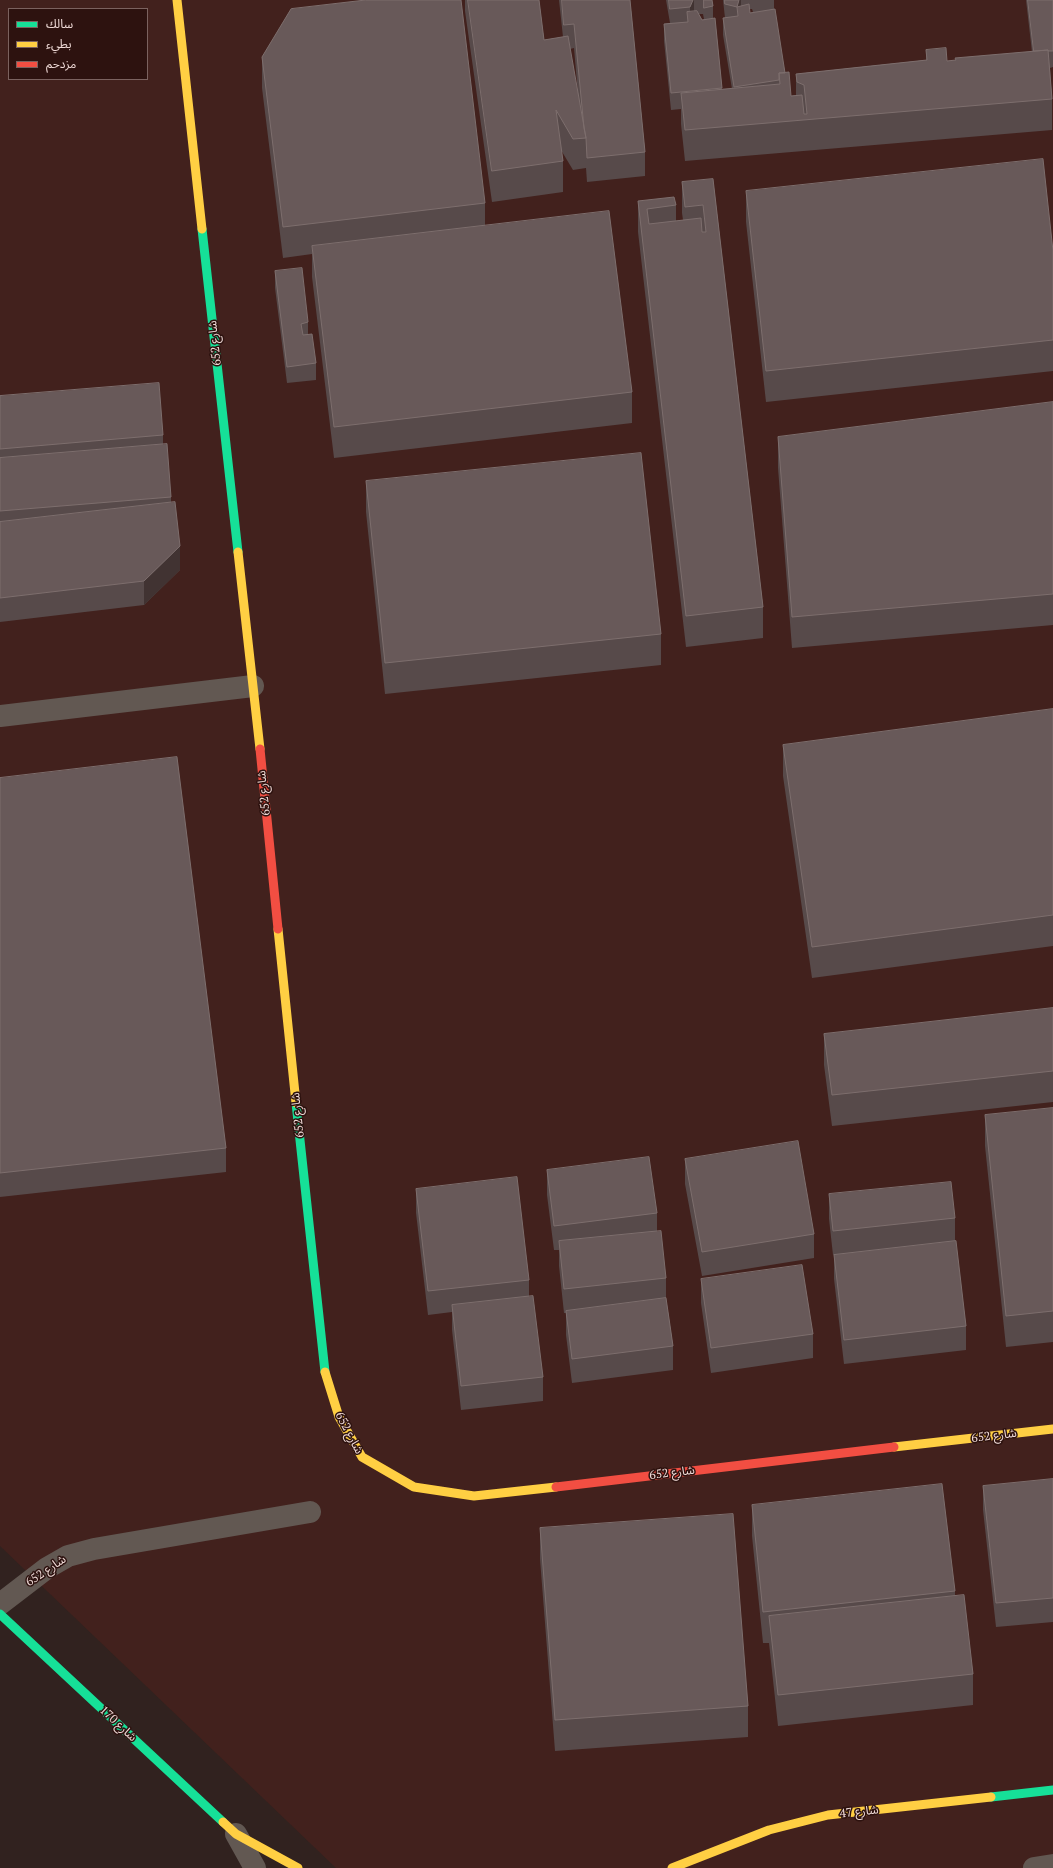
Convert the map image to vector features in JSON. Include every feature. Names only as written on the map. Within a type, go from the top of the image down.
[{"type":"street","name":"شارع 652","points":[[177,0],[253,686],[324,1369],[338,1417],[362,1458],[414,1487],[474,1496],[1053,1429]]},
{"type":"street","points":[[0,716],[253,686]]},
{"type":"street","name":"شارع 652","points":[[0,1604],[47,1568],[68,1556],[94,1549],[310,1512]]},
{"type":"street","name":"شارع 170","points":[[0,1614],[236,1834],[298,1868]]},
{"type":"street","name":"شارع 47","points":[[672,1868],[768,1830],[828,1815],[1053,1790]]},
{"type":"street","name":"شارع 170","points":[[236,1834],[255,1868]]},
{"type":"street","points":[[1034,1868],[1053,1865]]},
{"type":"shaded area","points":[[0,0],[1053,0],[1053,1868],[336,1868],[0,1546]]},
{"type":"building","points":[[366,0],[461,0],[485,203],[283,227],[262,57],[291,9]]},
{"type":"building","points":[[468,0],[539,0],[544,40],[568,36],[586,138],[573,139],[556,110],[563,161],[492,171]]},
{"type":"building","points":[[562,0],[630,0],[645,152],[587,158],[574,24],[564,25]]},
{"type":"building","points":[[669,0],[693,0],[690,7],[670,9]]},
{"type":"building","points":[[704,0],[712,0],[713,6],[704,8]]},
{"type":"building","points":[[725,0],[739,0],[737,7],[725,4]]},
{"type":"building","points":[[1028,0],[1053,0],[1053,51],[1034,51]]},
{"type":"building","points":[[749,4],[750,13],[775,9],[785,73],[779,73],[779,80],[734,87],[723,18],[738,16],[737,7]]},
{"type":"building","points":[[697,11],[702,20],[715,18],[722,88],[671,93],[664,24],[688,22],[687,12]]},
{"type":"building","points":[[946,48],[947,61],[956,60],[955,58],[1048,50],[1052,99],[685,130],[681,93],[780,84],[779,73],[789,72],[791,96],[802,95],[804,114],[807,114],[804,85],[797,82],[796,74],[927,60],[926,50]]},
{"type":"building","points":[[1043,159],[1053,251],[1053,340],[766,371],[746,191]]},
{"type":"building","points":[[713,179],[763,607],[686,616],[638,201],[674,197],[676,205],[647,209],[649,224],[701,218],[702,232],[706,232],[703,205],[685,207],[682,182]]},
{"type":"building","points":[[609,211],[632,392],[334,427],[312,246]]},
{"type":"building","points":[[302,268],[308,322],[301,324],[303,335],[312,334],[316,363],[287,367],[275,271]]},
{"type":"building","points":[[159,383],[163,435],[0,449],[0,396]]},
{"type":"building","points":[[1053,402],[1053,594],[792,617],[778,437]]},
{"type":"building","points":[[167,444],[171,497],[0,511],[0,458]]},
{"type":"building","points":[[641,453],[661,634],[385,663],[366,481]]},
{"type":"building","points":[[175,502],[180,546],[144,581],[0,598],[0,522]]},
{"type":"building","points":[[1053,709],[1053,915],[812,947],[783,745]]},
{"type":"building","points":[[177,757],[226,1148],[0,1173],[0,778]]},
{"type":"building","points":[[1053,1008],[1053,1071],[832,1095],[824,1034]]},
{"type":"building","points":[[1053,1108],[1053,1311],[1006,1316],[985,1115]]},
{"type":"building","points":[[798,1141],[814,1234],[702,1252],[685,1159]]},
{"type":"building","points":[[649,1157],[657,1213],[554,1226],[547,1170]]},
{"type":"building","points":[[517,1177],[529,1280],[428,1291],[416,1189]]},
{"type":"building","points":[[951,1182],[955,1218],[833,1231],[829,1194]]},
{"type":"building","points":[[661,1231],[666,1278],[564,1289],[559,1241]]},
{"type":"building","points":[[956,1241],[966,1326],[844,1340],[834,1255]]},
{"type":"building","points":[[802,1265],[813,1334],[711,1348],[701,1279]]},
{"type":"building","points":[[533,1296],[543,1377],[461,1386],[452,1305]]},
{"type":"building","points":[[666,1298],[673,1346],[572,1359],[566,1311]]},
{"type":"building","points":[[1053,1479],[1053,1598],[996,1603],[983,1486]]},
{"type":"building","points":[[942,1484],[955,1591],[763,1612],[752,1505]]},
{"type":"building","points":[[733,1514],[748,1706],[555,1720],[540,1528]]},
{"type":"building","points":[[964,1595],[973,1674],[778,1695],[769,1616]]},
{"type":"traffic: fast","points":[[202,229],[238,552]]},
{"type":"traffic: fast","points":[[296,1103],[325,1372]]},
{"type":"traffic: fast","points":[[0,1614],[223,1822]]},
{"type":"traffic: fast","points":[[991,1797],[1053,1790]]},
{"type":"traffic: slow","points":[[177,0],[202,229]]},
{"type":"traffic: slow","points":[[238,552],[260,749]]},
{"type":"traffic: slow","points":[[278,929],[296,1103]]},
{"type":"traffic: slow","points":[[325,1372],[339,1417],[362,1457],[414,1487],[474,1496],[556,1487]]},
{"type":"traffic: slow","points":[[894,1447],[1053,1429]]},
{"type":"traffic: slow","points":[[672,1868],[769,1830],[828,1815],[991,1797]]},
{"type":"traffic: slow","points":[[223,1822],[236,1834],[298,1868]]},
{"type":"traffic: jam","points":[[260,749],[278,929]]},
{"type":"traffic: jam","points":[[556,1487],[894,1447]]}]
